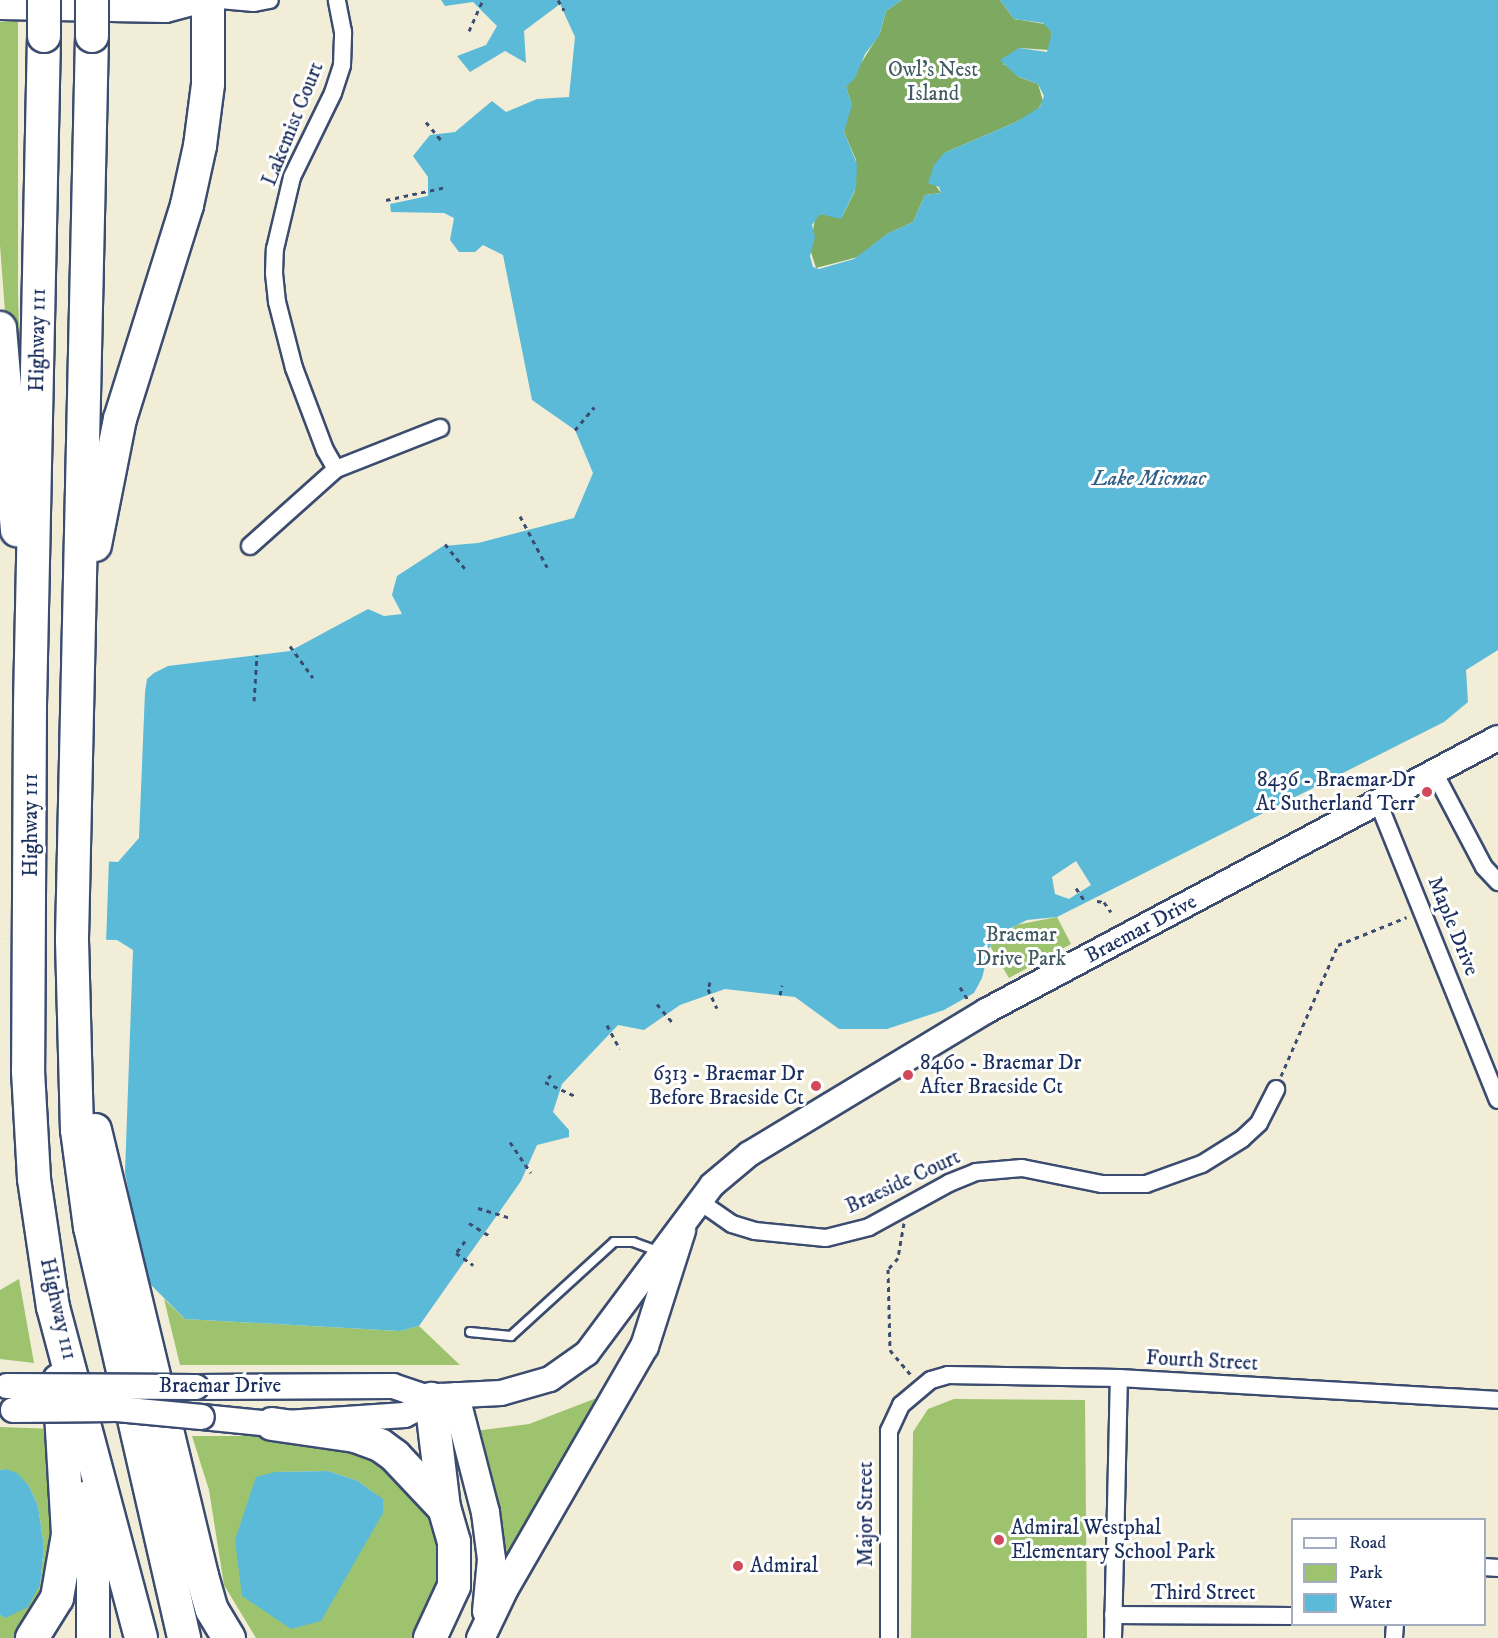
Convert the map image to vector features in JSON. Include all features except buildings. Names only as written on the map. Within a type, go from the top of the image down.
[{"type":"highway","name":"Highway 111","points":[[44,0],[30,707],[32,856],[28,1071],[34,1179],[53,1307],[141,1638]]},
{"type":"highway","name":"Highway 111","points":[[92,0],[72,940],[77,1130],[90,1227],[184,1637]]},
{"type":"highway","points":[[78,629],[120,419],[187,205],[200,146],[208,84],[208,0]]},
{"type":"highway","points":[[0,328],[30,707]]},
{"type":"highway","points":[[74,1044],[202,1576],[212,1610],[228,1638]]},
{"type":"highway","points":[[32,1638],[57,1598],[68,1534],[53,1307]]},
{"type":"highway","points":[[53,1307],[81,1469],[93,1576],[93,1638]]},
{"type":"highway","points":[[430,1638],[454,1586],[454,1542],[444,1508],[443,1397]]},
{"type":"highway","points":[[272,1424],[355,1436],[380,1445],[444,1508]]},
{"type":"main road","points":[[0,7],[166,10],[202,0]]},
{"type":"main road","name":"Braemar Drive","points":[[7,1410],[117,1410],[272,1424],[405,1415],[443,1397],[530,1387],[570,1367],[616,1318],[712,1185],[749,1154],[798,1122],[986,1011],[1434,771],[1497,742]]},
{"type":"main road","points":[[479,1638],[504,1588],[644,1346],[681,1230]]},
{"type":"main road","name":"Braemar Drive","points":[[3,1386],[393,1386],[443,1397]]},
{"type":"main road","points":[[443,1397],[485,1512],[490,1559],[487,1604],[479,1638]]},
{"type":"street","points":[[220,0],[254,3],[270,0]]},
{"type":"street","name":"Lakemist Court","points":[[336,469],[325,450],[294,368],[277,302],[274,273],[275,249],[292,177],[333,93],[342,65],[343,32],[337,0]]},
{"type":"street","points":[[250,546],[336,469],[440,428]]},
{"type":"street","points":[[1434,771],[1484,867],[1498,882]]},
{"type":"street","name":"Maple Drive","points":[[1378,802],[1498,1100]]},
{"type":"street","name":"Braeside Court","points":[[699,1201],[732,1224],[755,1231],[826,1238],[870,1227],[949,1183],[976,1172],[1022,1168],[1127,1186],[1177,1174],[1242,1139],[1259,1122],[1275,1089]]},
{"type":"street","name":"Fourth Street","points":[[914,1391],[948,1375],[1119,1378],[1498,1400]]},
{"type":"street","points":[[1113,1638],[1119,1378]]},
{"type":"street","name":"Major Street","points":[[889,1638],[889,1431],[897,1410],[914,1391]]},
{"type":"street","name":"Third Street","points":[[1113,1615],[1291,1616]]},
{"type":"lane","points":[[470,1332],[510,1336],[614,1242],[633,1242],[664,1253]]},
{"type":"path","points":[[469,31],[483,0]]},
{"type":"path","points":[[558,0],[564,10]]},
{"type":"path","points":[[426,122],[443,142]]},
{"type":"path","points":[[386,200],[446,188]]},
{"type":"path","points":[[575,430],[594,407]]},
{"type":"path","points":[[520,516],[547,567]]},
{"type":"path","points":[[445,544],[466,570]]},
{"type":"path","points":[[290,646],[312,678]]},
{"type":"path","points":[[254,701],[257,655]]},
{"type":"path","points":[[1076,888],[1084,900]]},
{"type":"path","points":[[1097,901],[1104,902],[1111,912]]},
{"type":"path","points":[[1275,1089],[1338,945],[1423,911]]},
{"type":"path","points":[[710,982],[708,989],[717,1008]]},
{"type":"path","points":[[780,995],[782,985]]},
{"type":"path","points":[[960,987],[969,1002]]},
{"type":"path","points":[[657,1004],[673,1023]]},
{"type":"path","points":[[607,1024],[620,1049]]},
{"type":"path","points":[[550,1075],[545,1082],[575,1096]]},
{"type":"path","points":[[510,1142],[531,1173]]},
{"type":"path","points":[[478,1208],[511,1218]]},
{"type":"path","points":[[900,1211],[906,1227],[898,1258],[888,1269],[890,1350],[914,1391]]},
{"type":"path","points":[[469,1223],[490,1236]]},
{"type":"path","points":[[465,1241],[456,1253],[473,1265]]},
{"type":"green space","name":"Owl's Nest Island","points":[[902,0],[1000,0],[1014,19],[1045,24],[1052,32],[1049,50],[1019,48],[1003,64],[1011,67],[1019,77],[1038,84],[1043,101],[1037,111],[944,153],[936,186],[941,193],[925,195],[913,222],[887,234],[858,257],[816,268],[810,249],[815,218],[820,214],[842,217],[855,191],[856,160],[844,132],[851,102],[846,87],[880,33],[886,11]]},
{"type":"green space","points":[[18,21],[18,293],[22,420],[13,419],[0,245],[0,22]]},
{"type":"green space","name":"Braemar Drive Park","points":[[1057,917],[1071,944],[1009,978],[990,946],[1016,925]]},
{"type":"green space","points":[[19,1279],[34,1363],[0,1359],[0,1290]]},
{"type":"green space","points":[[164,1299],[185,1319],[400,1331],[419,1326],[460,1365],[180,1365]]},
{"type":"green space","points":[[607,1394],[508,1598],[475,1431],[529,1424]]},
{"type":"green space","name":"Admiral Westphal Elementary School Park","points":[[954,1399],[1085,1400],[1087,1638],[911,1638],[913,1432],[928,1409]]},
{"type":"green space","points":[[0,1427],[57,1429],[59,1557],[23,1638],[0,1638],[0,1615],[5,1618],[40,1585],[44,1547],[38,1506],[29,1486],[6,1469],[0,1470]]},
{"type":"green space","points":[[192,1436],[279,1436],[371,1442],[435,1496],[446,1593],[417,1638],[256,1638],[224,1585],[209,1490]],"holes":[[[328,1471],[358,1481],[383,1500],[383,1513],[275,1472]]]},
{"type":"water","name":"Lake Micmac","points":[[441,0],[902,0],[886,11],[879,36],[865,54],[855,78],[846,87],[852,105],[844,132],[857,164],[856,188],[841,219],[820,214],[812,225],[815,237],[810,256],[813,267],[819,269],[854,259],[887,234],[913,222],[925,195],[941,193],[939,187],[928,183],[934,165],[944,153],[1016,122],[1040,107],[1044,96],[1038,84],[1017,76],[1000,60],[1019,48],[1047,52],[1052,32],[1043,23],[1014,19],[1000,0],[1498,0],[1498,650],[1466,670],[1468,702],[1444,722],[1057,917],[1027,920],[1007,930],[990,946],[982,978],[974,993],[944,1010],[887,1029],[839,1029],[795,997],[725,989],[680,1005],[644,1030],[618,1025],[562,1084],[553,1112],[569,1130],[569,1137],[537,1145],[521,1181],[419,1326],[400,1331],[185,1319],[146,1280],[125,1173],[133,950],[117,940],[0,938],[32,858],[118,862],[139,838],[145,692],[147,679],[154,673],[168,666],[290,651],[368,609],[384,616],[402,614],[392,595],[397,576],[443,546],[478,543],[574,518],[593,473],[575,430],[532,400],[503,255],[483,245],[475,252],[459,252],[450,240],[454,218],[444,213],[391,212],[390,204],[428,196],[428,177],[413,156],[430,135],[455,132],[492,101],[506,112],[537,99],[569,97],[575,37],[560,4],[524,31],[526,63],[505,51],[470,72],[457,56],[486,45],[497,26],[473,2],[445,6]]},
{"type":"water","points":[[6,1469],[17,1473],[29,1486],[38,1506],[44,1547],[40,1585],[28,1607],[5,1618],[0,1615],[0,1470]]},
{"type":"water","points":[[328,1471],[358,1481],[383,1499],[383,1513],[321,1621],[291,1629],[242,1596],[235,1540],[256,1477],[275,1472]]},
{"type":"pier","points":[[0,857],[109,861],[106,942],[0,938]]},
{"type":"pier","points":[[1076,861],[1091,885],[1069,899],[1055,894],[1052,877]]},
{"type":"place","name":"8436 - Braemar Dr At Sutherland Terr","points":[[1427,792]]},
{"type":"place","name":"8460 - Braemar Dr After Braeside Ct","points":[[908,1075]]},
{"type":"place","name":"6313 - Braemar Dr Before Braeside Ct","points":[[816,1086]]},
{"type":"place","name":"Admiral Westphal Elementary School Park","points":[[999,1540]]},
{"type":"place","name":"Admiral","points":[[738,1566]]}]
